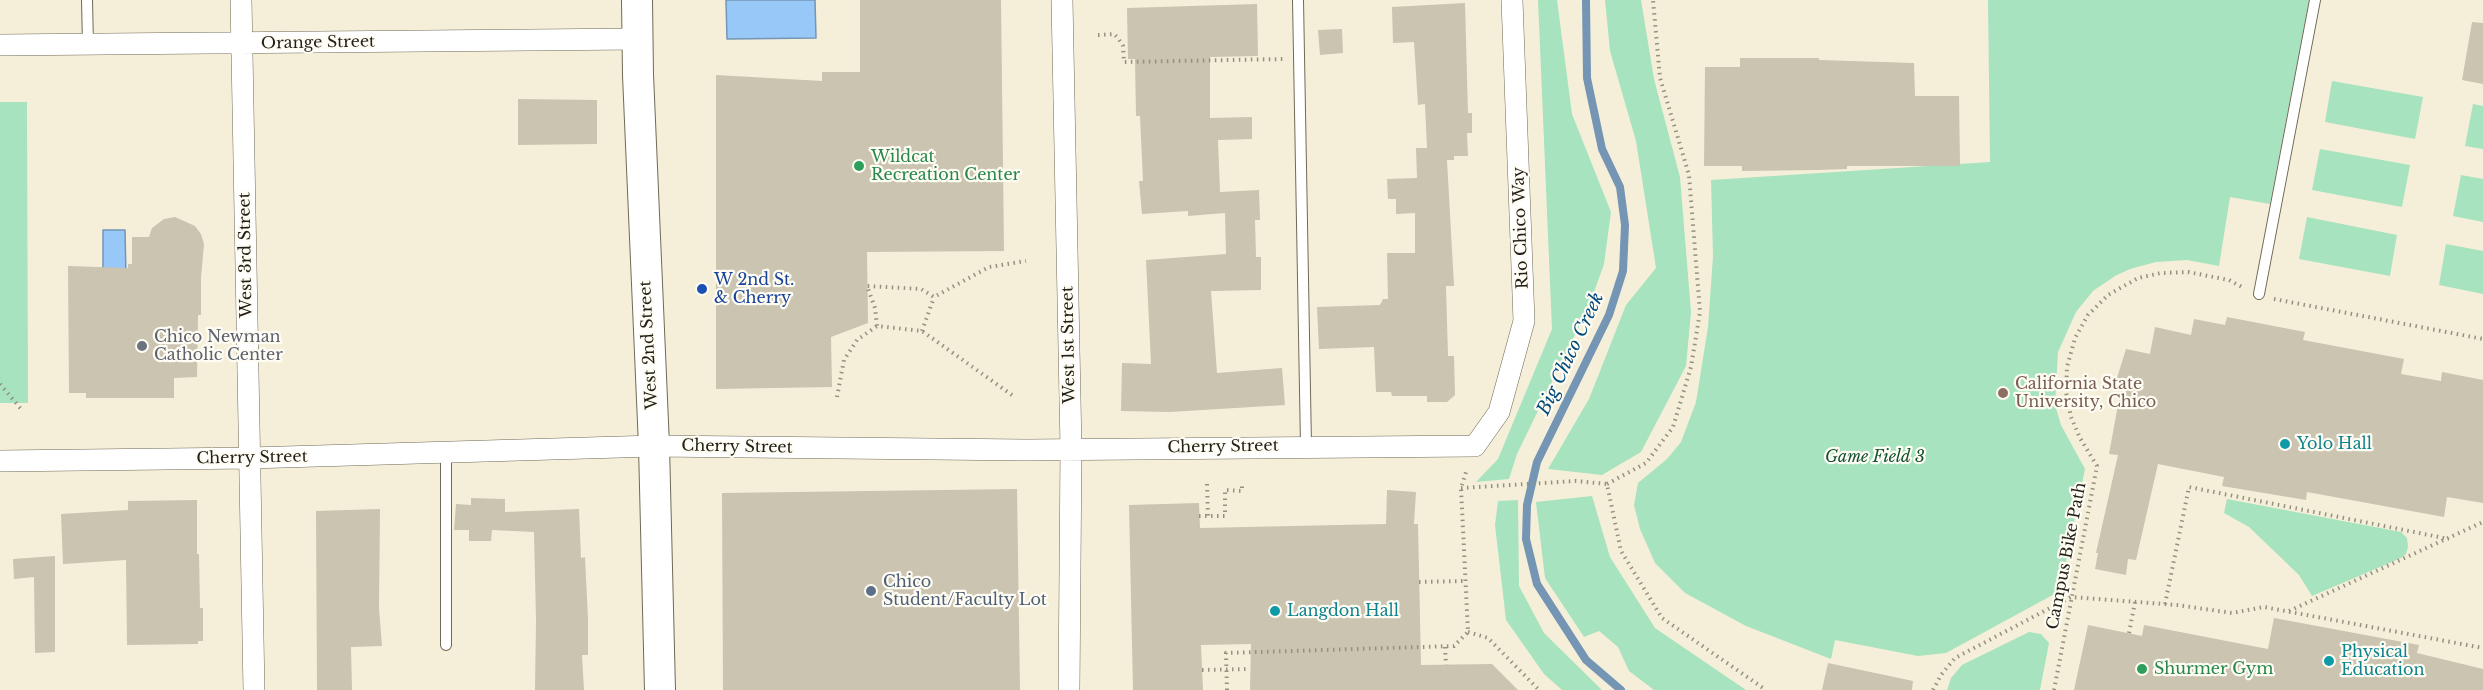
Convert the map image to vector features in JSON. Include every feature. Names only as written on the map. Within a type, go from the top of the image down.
[{"type":"street","name":"West 3rd Street","points":[[241,0],[254,690]]},
{"type":"street","name":"West 2nd Street","points":[[637,0],[636,39],[654,446],[660,690]]},
{"type":"street","name":"West 1st Street","points":[[1062,0],[1071,448],[1069,690]]},
{"type":"street","name":"Rio Chico Way","points":[[1475,446],[1499,412],[1524,321],[1512,0]]},
{"type":"street","name":"Orange Street","points":[[0,45],[636,39]]},
{"type":"street","name":"Cherry Street","points":[[0,461],[250,458],[654,446],[1071,448],[1475,446]]},
{"type":"lane","points":[[87,0],[88,45]]},
{"type":"lane","points":[[1298,0],[1306,446]]},
{"type":"lane","points":[[2259,294],[2315,0]]},
{"type":"lane","points":[[446,453],[446,645]]},
{"type":"path","points":[[1461,488],[1576,481],[1607,484],[1646,464],[1673,427],[1691,367],[1700,312],[1689,175],[1660,78],[1653,0]]},
{"type":"path","points":[[1098,35],[1114,34],[1118,38],[1123,46],[1125,62],[1299,59]]},
{"type":"path","points":[[922,331],[934,297],[989,267],[1026,261]]},
{"type":"path","name":"Campus Bike Path","points":[[2054,690],[2097,466],[2080,438],[2071,417],[2066,392],[2067,367],[2075,338],[2088,315],[2108,295],[2138,278],[2161,273],[2187,272],[2229,280],[2271,299],[2483,339]]},
{"type":"path","points":[[877,326],[875,308],[867,286],[921,289],[934,297]]},
{"type":"path","points":[[837,397],[844,360],[856,340],[877,326],[922,331],[1012,396]]},
{"type":"path","points":[[0,384],[21,409]]},
{"type":"path","points":[[1227,690],[1226,653],[1454,646],[1468,632],[1461,488],[1475,446]]},
{"type":"path","points":[[1207,484],[1208,516]]},
{"type":"path","points":[[1607,484],[1621,551],[1662,618],[1766,690]]},
{"type":"path","points":[[1199,516],[1225,516],[1225,490],[1242,491],[1242,485]]},
{"type":"path","points":[[2165,604],[2189,487],[2449,539]]},
{"type":"path","points":[[2288,611],[2483,522]]},
{"type":"path","points":[[1419,582],[1466,581]]},
{"type":"path","points":[[1933,690],[1955,658],[2071,597],[2165,604],[2232,614],[2264,607],[2483,648]]},
{"type":"path","points":[[2129,633],[2135,602]]},
{"type":"path","points":[[1468,632],[1488,638],[1539,687],[1539,690]]},
{"type":"path","points":[[1445,647],[1446,665]]},
{"type":"path","points":[[1202,670],[1250,669]]},
{"type":"green space","points":[[1538,0],[1557,0],[1572,114],[1611,212],[1604,264],[1589,306],[1517,454],[1509,479],[1476,482],[1498,459],[1552,329]]},
{"type":"green space","points":[[1605,0],[1641,0],[1654,79],[1680,177],[1691,312],[1686,366],[1641,452],[1602,475],[1548,469],[1589,399],[1626,305],[1656,268],[1636,141],[1610,51]]},
{"type":"green space","name":"Game Field 3","points":[[1988,0],[2309,0],[2270,204],[2230,197],[2219,266],[2187,260],[2156,262],[2130,269],[2093,291],[2076,312],[2058,352],[2055,405],[2061,425],[2085,469],[2060,591],[1946,653],[1918,656],[1835,640],[1831,659],[1746,626],[1685,593],[1655,563],[1640,529],[1634,505],[1638,483],[1667,459],[1681,442],[1696,402],[1708,327],[1713,256],[1711,180],[1990,162]]},
{"type":"green space","points":[[2332,81],[2423,97],[2415,139],[2325,122]]},
{"type":"green space","points":[[0,102],[27,102],[28,403],[0,403]]},
{"type":"green space","points":[[2473,104],[2483,106],[2483,149],[2465,146]]},
{"type":"green space","points":[[2320,149],[2410,165],[2402,207],[2312,190]]},
{"type":"green space","points":[[2461,175],[2483,179],[2483,222],[2453,216]]},
{"type":"green space","points":[[2307,217],[2397,235],[2390,276],[2299,259]]},
{"type":"green space","points":[[2446,244],[2483,251],[2483,294],[2439,285]]},
{"type":"green space","points":[[1592,496],[1610,557],[1655,628],[1746,690],[1654,690],[1629,671],[1618,647],[1599,631],[1584,637],[1545,578],[1536,502]]},
{"type":"green space","points":[[2227,499],[2401,532],[2407,538],[2406,554],[2312,596],[2299,575],[2249,527],[2224,513]]},
{"type":"green space","points":[[1518,500],[1519,586],[1544,633],[1602,690],[1562,690],[1544,674],[1506,620],[1495,525],[1498,501]]},
{"type":"green space","points":[[2029,632],[2041,634],[2049,643],[2040,690],[1947,690],[1951,678],[1962,665]]},
{"type":"water","points":[[726,0],[815,0],[816,38],[727,39]]},
{"type":"water","points":[[103,230],[125,230],[126,277],[103,277]]},
{"type":"building","name":"Wildcat Recreation Center","points":[[860,0],[1001,0],[1004,251],[867,252],[868,323],[831,337],[832,387],[716,389],[716,75],[822,81],[822,72],[860,72]]},
{"type":"building","points":[[1465,3],[1468,113],[1472,113],[1472,133],[1467,133],[1468,156],[1454,156],[1454,160],[1447,160],[1454,286],[1446,286],[1448,356],[1454,356],[1455,395],[1447,402],[1427,402],[1427,396],[1392,396],[1391,392],[1376,392],[1374,347],[1319,349],[1317,307],[1380,305],[1383,299],[1388,299],[1387,253],[1415,253],[1415,213],[1396,214],[1396,199],[1388,199],[1387,179],[1417,178],[1416,148],[1427,148],[1425,104],[1418,105],[1414,42],[1393,43],[1392,7]]},
{"type":"building","points":[[1257,4],[1258,56],[1210,57],[1210,118],[1252,117],[1252,139],[1218,140],[1220,192],[1259,190],[1260,220],[1255,220],[1256,257],[1261,257],[1261,290],[1211,291],[1217,373],[1282,368],[1285,405],[1170,412],[1121,411],[1122,363],[1151,364],[1146,260],[1226,254],[1225,213],[1188,216],[1188,211],[1142,214],[1139,181],[1143,181],[1140,116],[1136,116],[1135,59],[1128,59],[1127,8]]},
{"type":"building","points":[[2472,22],[2483,23],[2483,84],[2462,80]]},
{"type":"building","points":[[1342,29],[1343,53],[1320,55],[1318,30]]},
{"type":"building","points":[[1740,58],[1819,58],[1819,60],[1914,63],[1915,96],[1959,96],[1960,166],[1847,166],[1847,169],[1742,171],[1742,166],[1704,166],[1705,67],[1740,67]]},
{"type":"building","points":[[518,99],[597,100],[597,144],[518,145]]},
{"type":"building","points":[[175,217],[195,226],[204,244],[201,315],[198,315],[197,377],[174,378],[174,398],[86,398],[86,393],[69,393],[68,266],[128,268],[128,264],[132,264],[132,237],[149,237],[152,228],[164,219]]},
{"type":"building","name":"Yolo Hall","points":[[2227,317],[2305,332],[2303,340],[2404,359],[2401,374],[2441,381],[2442,372],[2483,380],[2483,503],[2447,497],[2444,517],[2307,492],[2306,500],[2222,486],[2224,477],[2158,464],[2136,560],[2128,559],[2126,575],[2095,569],[2098,553],[2096,553],[2118,455],[2109,454],[2122,383],[2116,381],[2126,349],[2150,354],[2155,327],[2191,335],[2194,319],[2225,325]]},
{"type":"building","name":"Chico Student/Faculty Lot","points":[[1017,489],[1020,690],[723,690],[722,493]]},
{"type":"building","name":"Langdon Hall","points":[[1387,490],[1416,492],[1414,524],[1418,524],[1421,665],[1492,664],[1518,690],[1250,690],[1251,644],[1201,645],[1203,690],[1133,690],[1129,505],[1199,503],[1200,528],[1386,524]]},
{"type":"building","points":[[471,498],[505,499],[505,512],[579,509],[581,558],[585,557],[588,620],[588,655],[582,655],[584,690],[535,690],[534,532],[492,530],[491,541],[469,541],[469,530],[454,530],[456,504],[471,505]]},
{"type":"building","points":[[197,500],[197,554],[199,554],[200,608],[203,608],[203,641],[198,641],[198,644],[127,645],[126,560],[63,564],[61,514],[128,510],[128,501]]},
{"type":"building","points":[[380,509],[379,608],[382,646],[351,647],[352,690],[317,690],[316,511]]},
{"type":"building","points":[[55,556],[55,652],[35,653],[34,577],[14,579],[13,559]]},
{"type":"building","name":"Physical Education","points":[[2274,618],[2419,645],[2417,653],[2483,669],[2483,690],[2074,690],[2088,625],[2142,636],[2144,625],[2268,649]]},
{"type":"building","points":[[1828,663],[1913,681],[1912,690],[1822,690]]},
{"type":"waterway","name":"Big Chico Creek","points":[[1586,0],[1587,78],[1602,149],[1620,187],[1625,225],[1623,271],[1609,315],[1537,462],[1527,505],[1526,539],[1537,584],[1586,660],[1621,690]]},
{"type":"place","name":"Wildcat Recreation Center","points":[[859,166]]},
{"type":"place","name":"W 2nd St. & Cherry","points":[[702,289]]},
{"type":"place","name":"Chico Newman Catholic Center","points":[[142,346]]},
{"type":"place","name":"California State University, Chico","points":[[2003,393]]},
{"type":"place","name":"Yolo Hall","points":[[2285,444]]},
{"type":"place","name":"Chico Student/Faculty Lot","points":[[871,591]]},
{"type":"place","name":"Langdon Hall","points":[[1275,611]]},
{"type":"place","name":"Physical Education","points":[[2329,661]]},
{"type":"place","name":"Shurmer Gym","points":[[2142,669]]}]
